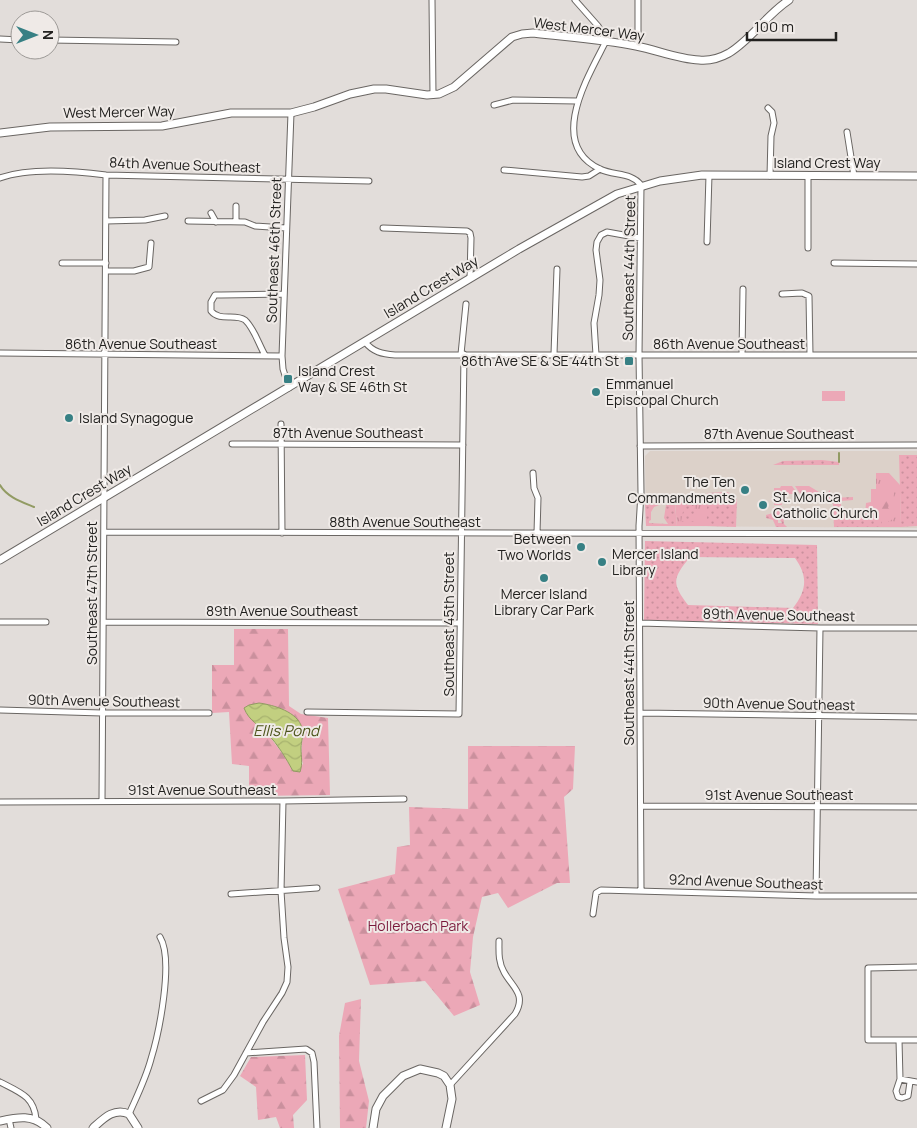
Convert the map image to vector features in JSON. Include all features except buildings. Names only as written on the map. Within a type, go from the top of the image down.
[{"type":"street","points":[[432,0],[433,95]]},
{"type":"street","points":[[574,0],[598,26],[606,41],[578,101],[573,126],[576,144],[587,160],[600,170],[632,177],[641,185]]},
{"type":"street","points":[[638,0],[638,46]]},
{"type":"street","name":"West Mercer Way","points":[[1,132],[50,127],[162,126],[231,113],[291,113],[350,94],[374,89],[433,95],[450,90],[506,42],[522,34],[533,33],[606,41],[638,46],[686,59],[714,59],[728,54],[741,44],[772,12],[789,0]]},
{"type":"street","points":[[60,40],[176,42]]},
{"type":"street","points":[[494,105],[513,100],[578,101]]},
{"type":"street","points":[[768,108],[772,112],[774,123],[771,136],[770,176]]},
{"type":"street","name":"Southeast 46th Street","points":[[289,388],[283,369],[282,356],[291,113]]},
{"type":"street","points":[[847,132],[854,176]]},
{"type":"street","points":[[504,170],[582,177],[589,176],[600,170]]},
{"type":"street","name":"84th Avenue Southeast","points":[[0,178],[8,175],[56,171],[106,175],[369,181]]},
{"type":"street","name":"Southeast 47th Street","points":[[102,802],[106,175]]},
{"type":"street","points":[[707,242],[709,175]]},
{"type":"street","name":"Island Crest Way","points":[[0,560],[596,204],[617,194],[641,185],[680,177],[709,175],[917,176]]},
{"type":"street","points":[[808,176],[808,248]]},
{"type":"street","name":"Southeast 44th Street","points":[[641,185],[639,355],[641,890]]},
{"type":"street","points":[[236,206],[236,222]]},
{"type":"street","points":[[211,213],[216,222]]},
{"type":"street","points":[[106,221],[144,220],[165,216]]},
{"type":"street","points":[[188,221],[245,222],[254,226],[286,228]]},
{"type":"street","points":[[382,228],[467,231],[470,233],[471,238],[470,279]]},
{"type":"street","points":[[596,354],[594,323],[600,280],[596,250],[597,242],[607,232],[640,238]]},
{"type":"street","points":[[106,271],[134,271],[149,267],[151,243]]},
{"type":"street","points":[[62,263],[106,264]]},
{"type":"street","points":[[834,263],[917,264]]},
{"type":"street","points":[[554,354],[557,270]]},
{"type":"street","points":[[742,356],[743,290]]},
{"type":"street","points":[[782,294],[802,293],[809,296],[810,356]]},
{"type":"street","points":[[264,355],[246,322],[239,317],[217,316],[211,312],[211,302],[215,295],[284,294]]},
{"type":"street","name":"Southeast 45th Street","points":[[307,712],[459,714],[463,445],[462,354],[466,304]]},
{"type":"street","name":"86th Avenue Southeast","points":[[365,342],[370,348],[385,354],[917,356]]},
{"type":"street","name":"86th Avenue Southeast","points":[[0,353],[282,356]]},
{"type":"street","points":[[281,424],[282,533]]},
{"type":"street","name":"87th Avenue Southeast","points":[[232,444],[463,445]]},
{"type":"street","name":"87th Avenue Southeast","points":[[640,446],[917,445]]},
{"type":"street","points":[[533,473],[534,488],[538,498],[537,533]]},
{"type":"street","name":"88th Avenue Southeast","points":[[104,532],[917,534]]},
{"type":"street","points":[[0,622],[46,622]]},
{"type":"street","name":"89th Avenue Southeast","points":[[103,622],[460,623]]},
{"type":"street","name":"89th Avenue Southeast","points":[[640,623],[820,628],[917,628]]},
{"type":"street","points":[[816,896],[820,628]]},
{"type":"street","name":"90th Avenue Southeast","points":[[0,710],[102,713],[209,713]]},
{"type":"street","name":"90th Avenue Southeast","points":[[641,713],[917,717]]},
{"type":"street","name":"91st Avenue Southeast","points":[[0,802],[404,799]]},
{"type":"street","points":[[201,1101],[223,1090],[234,1076],[263,1022],[282,993],[286,982],[288,967],[281,891],[283,801]]},
{"type":"street","name":"91st Avenue Southeast","points":[[641,806],[917,807]]},
{"type":"street","points":[[231,894],[317,888]]},
{"type":"street","name":"92nd Avenue Southeast","points":[[593,914],[596,893],[601,890],[816,896],[917,896]]},
{"type":"street","points":[[130,1114],[151,1060],[161,1012],[166,959],[163,942],[160,937]]},
{"type":"street","points":[[450,1085],[515,1014],[519,1007],[518,992],[499,961],[499,941]]},
{"type":"street","points":[[917,967],[868,968],[868,1040],[917,1040]]},
{"type":"street","points":[[899,1040],[900,1079],[896,1091],[898,1097],[908,1096],[910,1082]]},
{"type":"street","points":[[246,1052],[306,1049],[312,1053],[317,1128]]},
{"type":"street","points":[[373,1128],[379,1102],[403,1076],[416,1070],[425,1069],[444,1076],[450,1085],[452,1099],[446,1128]]},
{"type":"street","points":[[900,1079],[917,1082]]},
{"type":"street","points":[[0,1082],[29,1100],[34,1108],[36,1119]]},
{"type":"street","points":[[92,1128],[114,1112],[130,1114],[138,1128]]},
{"type":"street","points":[[0,1121],[30,1117],[36,1119],[46,1128]]},
{"type":"street","points":[[9,1119],[11,1128]]},
{"type":"shaded area","points":[[650,451],[917,451],[917,528],[646,526],[645,456]]},
{"type":"green space","points":[[822,391],[845,391],[845,401],[822,401]]},
{"type":"green space","points":[[899,455],[917,455],[917,526],[901,527]]},
{"type":"green space","points":[[822,460],[839,462],[839,465],[773,465],[783,461]]},
{"type":"green space","points":[[876,473],[889,473],[900,485],[901,527],[882,527],[882,515],[865,515],[866,503],[871,502],[871,489],[876,489]]},
{"type":"green space","points":[[781,486],[792,486],[798,494],[782,494],[780,498],[782,505],[774,505],[774,488],[780,488]]},
{"type":"green space","points":[[795,486],[809,486],[819,492],[820,498],[815,495],[801,495]]},
{"type":"green space","points":[[883,488],[893,490],[894,495],[888,508],[894,513],[895,517],[890,521],[882,521],[882,515],[870,515],[870,507]]},
{"type":"green space","points":[[830,490],[831,498],[853,497],[853,500],[841,501],[841,510],[851,510],[851,515],[882,515],[882,527],[834,527],[833,504],[827,497],[824,497]]},
{"type":"green space","points":[[727,492],[734,495],[737,500],[736,527],[707,526],[707,493]]},
{"type":"green space","points":[[648,502],[667,502],[654,507],[649,523],[668,524],[664,518],[666,505],[675,505],[677,526],[646,526],[645,504]]},
{"type":"green space","points":[[675,502],[707,502],[707,526],[677,526]]},
{"type":"green space","points":[[684,506],[694,506],[695,522],[681,522]]},
{"type":"green space","points":[[773,507],[783,507],[784,524],[787,527],[776,527],[773,520],[766,518],[766,515],[773,513],[778,518],[778,523],[782,523],[779,518],[773,512]]},
{"type":"green space","points":[[645,541],[817,545],[818,624],[644,620]],"holes":[[[690,557],[795,558],[802,571],[804,583],[801,595],[793,608],[688,605],[677,586],[677,576]]]},
{"type":"green space","points":[[234,629],[288,629],[289,706],[301,714],[328,718],[330,795],[249,796],[249,766],[232,764],[229,712],[212,713],[212,665],[234,665]],"holes":[[[303,731],[301,756],[303,764],[293,771],[267,733]]]},
{"type":"green space","name":"Hollerbach Park","points":[[468,746],[575,746],[573,789],[564,797],[570,883],[557,883],[508,908],[498,893],[482,897],[473,937],[470,972],[480,1005],[454,1016],[425,981],[370,985],[338,889],[395,874],[397,847],[410,845],[409,807],[468,809]]},
{"type":"green space","points":[[361,999],[359,1061],[369,1101],[366,1128],[340,1128],[339,1036],[345,1003]]},
{"type":"green space","points":[[305,1055],[307,1100],[293,1115],[294,1128],[280,1128],[276,1117],[258,1120],[256,1087],[240,1076],[251,1057]]},
{"type":"water","name":"Ellis Pond","points":[[259,703],[285,710],[300,722],[303,733],[300,772],[293,771],[272,738],[251,720],[244,708]]},
{"type":"waterway","points":[[839,453],[839,462]]},
{"type":"waterway","points":[[0,485],[11,496],[34,507]]},
{"type":"place","name":"86th Ave SE & SE 44th St","points":[[629,361]]},
{"type":"place","name":"Island Crest Way & SE 46th St","points":[[288,379]]},
{"type":"place","name":"Emmanuel Episcopal Church","points":[[596,392]]},
{"type":"place","name":"Island Synagogue","points":[[69,418]]},
{"type":"place","name":"The Ten Commandments","points":[[745,490]]},
{"type":"place","name":"St. Monica Catholic Church","points":[[763,505]]},
{"type":"place","name":"Between Two Worlds","points":[[581,547]]},
{"type":"place","name":"Mercer Island Library","points":[[602,562]]},
{"type":"place","name":"Mercer Island Library Car Park","points":[[544,578]]}]
